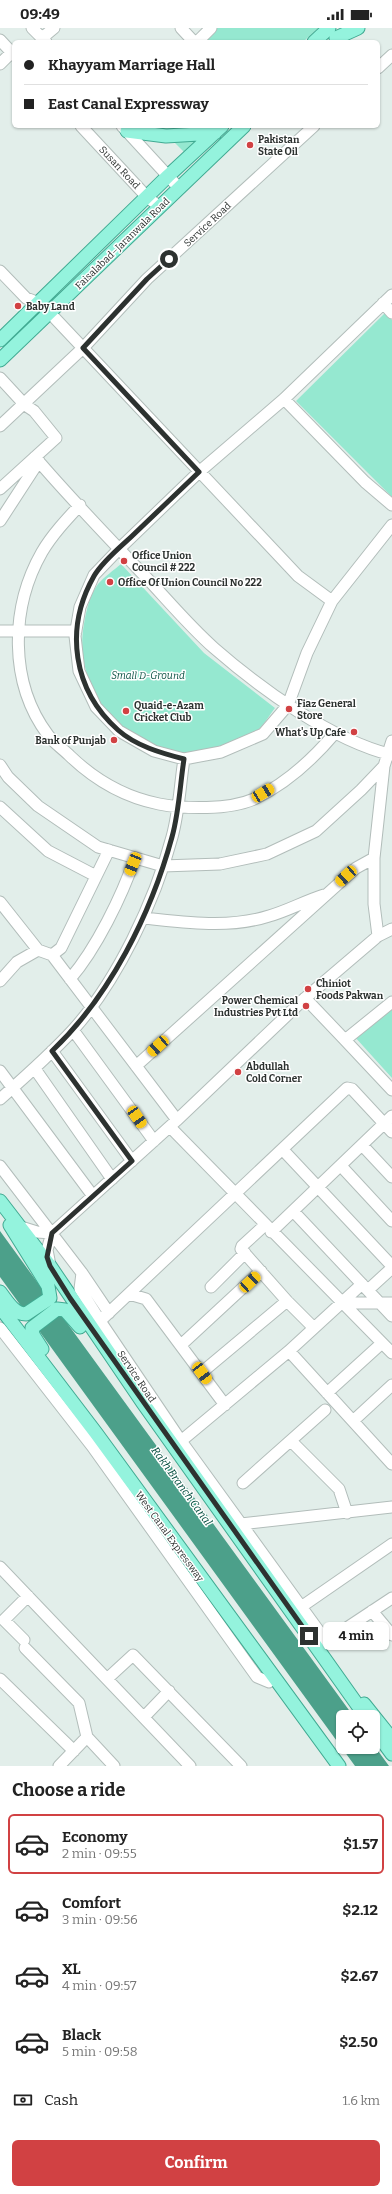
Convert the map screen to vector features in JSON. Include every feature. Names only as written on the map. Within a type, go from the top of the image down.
[{"type":"main road","points":[[332,36],[346,28]]},
{"type":"main road","points":[[320,40],[358,28]]},
{"type":"main road","name":"Faisalabad–Jaranwala Road","points":[[0,360],[242,128]]},
{"type":"main road","points":[[125,129],[166,136],[218,129]]},
{"type":"main road","name":"Faisalabad–Jaranwala Road","points":[[0,340],[147,196],[218,129]]},
{"type":"main road","points":[[0,1201],[50,1266],[143,1403],[392,1739]]},
{"type":"main road","points":[[0,1209],[48,1286],[50,1298],[26,1314],[16,1310],[0,1292]]},
{"type":"main road","name":"West Canal Expressway","points":[[0,1307],[96,1433],[339,1766]]},
{"type":"main road","points":[[96,1433],[33,1335],[34,1325],[57,1309],[65,1310],[69,1313],[143,1403]]},
{"type":"main road","points":[[235,1625],[269,1682],[329,1766]]},
{"type":"main road","points":[[322,1644],[362,1710]]},
{"type":"main road","points":[[380,1737],[392,1754]]},
{"type":"street","points":[[32,28],[44,40],[54,28]]},
{"type":"street","points":[[181,28],[192,40]]},
{"type":"street","points":[[199,40],[211,28]]},
{"type":"street","points":[[0,40],[12,52]]},
{"type":"street","points":[[0,64],[12,54]]},
{"type":"street","points":[[380,66],[392,55]]},
{"type":"street","name":"Susan Road","points":[[83,128],[147,196],[160,207]]},
{"type":"street","name":"Service Road","points":[[0,426],[25,405],[83,348],[147,279],[312,128]]},
{"type":"street","points":[[125,129],[179,188]]},
{"type":"street","points":[[0,271],[26,298],[39,303],[50,313],[298,576],[332,601]]},
{"type":"street","points":[[392,295],[284,399],[199,472],[94,575],[80,607],[76,631],[80,671],[96,707],[119,731],[154,752],[184,759],[221,752],[263,734],[288,705],[307,653],[332,601],[392,525]]},
{"type":"street","points":[[383,303],[392,313]]},
{"type":"street","points":[[0,378],[25,405],[34,411],[56,438],[37,459],[0,489]]},
{"type":"street","points":[[284,399],[365,482],[392,505]]},
{"type":"street","points":[[37,459],[119,549],[213,647],[288,705],[336,733],[390,754]]},
{"type":"street","points":[[0,520],[37,459]]},
{"type":"street","points":[[80,505],[57,530],[42,553],[25,594],[18,630],[19,667],[29,702],[48,736],[78,763],[107,786],[141,800],[177,808],[224,806],[253,799],[283,781],[314,757],[336,733]]},
{"type":"street","points":[[0,631],[76,631]]},
{"type":"street","points":[[0,765],[4,781],[98,847],[163,866],[220,864],[267,854],[316,831],[361,790],[384,766],[390,754],[392,741]]},
{"type":"street","points":[[0,1099],[35,1070],[74,1030],[92,1006],[124,954],[156,889],[172,836],[184,759]]},
{"type":"street","points":[[378,936],[375,923],[374,858],[384,766]]},
{"type":"street","points":[[0,807],[48,851],[96,876]]},
{"type":"street","points":[[52,955],[61,948],[109,850]]},
{"type":"street","points":[[70,979],[83,965],[94,945],[112,911],[135,858]]},
{"type":"street","points":[[136,1066],[356,868],[374,858]]},
{"type":"street","points":[[143,918],[191,922],[238,922],[269,916],[327,894]]},
{"type":"street","points":[[0,902],[38,950],[52,955],[136,1066],[174,1123],[235,1194],[392,1353]]},
{"type":"street","points":[[50,1266],[47,1250],[52,1233],[174,1123],[305,998],[378,936],[392,928]]},
{"type":"street","points":[[0,981],[18,962],[38,950]]},
{"type":"street","points":[[305,998],[392,1090]]},
{"type":"street","points":[[345,1040],[392,1002]]},
{"type":"street","points":[[74,1030],[154,1141]]},
{"type":"street","points":[[52,1051],[132,1161]]},
{"type":"street","points":[[35,1070],[112,1178]]},
{"type":"street","points":[[0,1071],[14,1087],[93,1196]]},
{"type":"street","points":[[100,1321],[347,1088],[352,1089],[389,1124],[362,1145],[292,1211],[241,1248],[287,1301],[314,1328]]},
{"type":"street","points":[[362,1145],[392,1177]]},
{"type":"street","points":[[181,1441],[289,1351],[343,1302],[392,1267],[283,1150]]},
{"type":"street","points":[[0,1166],[82,1273],[109,1313]]},
{"type":"street","points":[[341,1166],[392,1221]]},
{"type":"street","points":[[292,1211],[392,1316]]},
{"type":"street","points":[[21,1227],[37,1232],[52,1233]]},
{"type":"street","points":[[211,1287],[245,1253]]},
{"type":"street","points":[[181,1345],[261,1271]]},
{"type":"street","name":"Service Road","points":[[82,1273],[80,1289],[100,1321],[181,1441],[301,1607],[322,1644]]},
{"type":"street","points":[[129,1294],[146,1299],[202,1373],[224,1405]]},
{"type":"street","points":[[202,1373],[287,1301]]},
{"type":"street","points":[[343,1302],[392,1303]]},
{"type":"street","points":[[0,1328],[92,1446],[257,1677],[269,1682]]},
{"type":"street","points":[[327,1393],[382,1342]]},
{"type":"street","points":[[289,1351],[392,1464]]},
{"type":"street","points":[[353,1421],[392,1385]]},
{"type":"street","points":[[243,1483],[325,1410]]},
{"type":"street","points":[[291,1441],[338,1489],[347,1513]]},
{"type":"street","points":[[241,1524],[392,1507]]},
{"type":"street","points":[[301,1607],[392,1544]]},
{"type":"street","points":[[0,1567],[108,1678],[190,1766]]},
{"type":"street","points":[[28,1596],[2,1618],[79,1703],[87,1737],[114,1766]]},
{"type":"street","points":[[322,1644],[392,1598]]},
{"type":"street","points":[[372,1611],[392,1635]]},
{"type":"street","points":[[108,1678],[133,1655],[241,1766]]},
{"type":"street","points":[[0,1679],[68,1760],[87,1737]]},
{"type":"street","points":[[144,1716],[169,1691]]},
{"type":"green space","points":[[216,28],[318,28],[305,40],[203,40]]},
{"type":"green space","points":[[160,128],[210,128],[184,152]]},
{"type":"green space","points":[[385,313],[392,320],[392,497],[296,401]]},
{"type":"green space","name":"Small D-Ground","points":[[121,564],[204,653],[275,708],[264,724],[256,732],[231,744],[202,753],[173,752],[146,744],[123,728],[103,707],[90,682],[83,654],[84,624],[89,603],[95,588]]},
{"type":"green space","points":[[392,1008],[392,1078],[354,1036]]},
{"type":"water","name":"Rakh Branch Canal","points":[[0,1231],[349,1710],[336,1710],[336,1740],[0,1277]]},
{"type":"water","points":[[346,1754],[380,1754],[389,1766],[355,1766]]},
{"type":"place","name":"Pakistan State Oil","points":[[250,145]]},
{"type":"place","name":"Baby Land","points":[[18,306]]},
{"type":"place","name":"Office Union Council # 222","points":[[124,561]]},
{"type":"place","name":"Office Of Union Council No 222","points":[[110,582]]},
{"type":"place","name":"Fiaz General Store","points":[[289,709]]},
{"type":"place","name":"Quaid-e-Azam Cricket Club","points":[[126,711]]},
{"type":"place","name":"What's Up Cafe","points":[[354,732]]},
{"type":"place","name":"Bank of Punjab","points":[[114,740]]},
{"type":"place","name":"Chiniot Foods Pakwan","points":[[308,989]]},
{"type":"place","name":"Power Chemical Industries Pvt Ltd","points":[[306,1006]]},
{"type":"place","name":"Abdullah Cold Corner","points":[[238,1072]]},
{"type":"route","points":[[169,259],[147,279],[83,348],[199,472],[94,575],[80,607],[75,636],[80,671],[96,707],[119,731],[154,752],[184,759],[172,836],[150,904],[124,954],[92,1006],[74,1030],[52,1051],[132,1161],[52,1233],[47,1250],[47,1257],[50,1266],[70,1298],[160,1428],[309,1636]]}]
